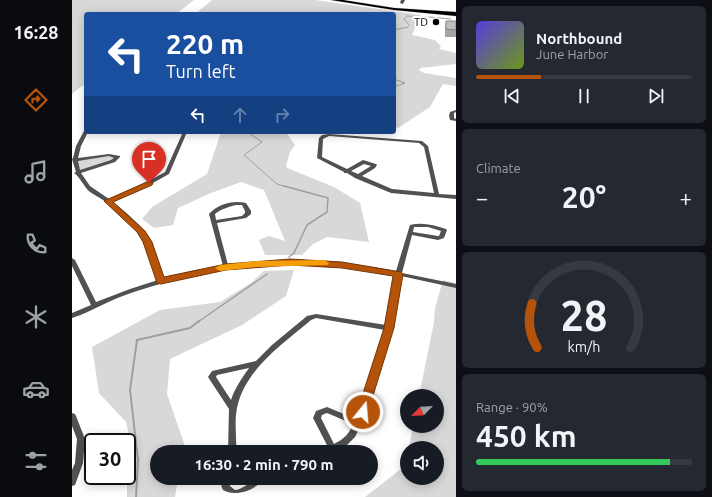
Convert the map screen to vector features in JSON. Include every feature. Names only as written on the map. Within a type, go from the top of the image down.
[{"type":"highway","points":[[333,0],[388,8],[456,13]]},
{"type":"highway","points":[[348,0],[456,13]]},
{"type":"street","points":[[456,111],[452,112],[450,116],[452,119],[456,120]]},
{"type":"street","points":[[84,134],[74,148],[72,160],[77,173],[88,187],[108,201],[141,231],[148,242],[161,280]]},
{"type":"street","points":[[108,201],[149,183],[167,173],[185,134]]},
{"type":"street","points":[[437,195],[426,146],[420,142],[324,136],[321,138],[319,158],[357,177],[391,191],[456,197]]},
{"type":"street","points":[[72,160],[109,155],[118,157],[113,161],[77,173]]},
{"type":"street","points":[[346,172],[363,162],[369,162],[374,165],[357,177]]},
{"type":"street","points":[[215,222],[244,217],[248,214],[248,211],[244,204],[241,203],[229,206],[212,214],[226,267]]},
{"type":"street","points":[[340,445],[352,435],[363,412],[389,328],[398,274],[412,226],[437,227],[444,230],[442,237],[438,238],[410,233]]},
{"type":"street","points":[[72,260],[94,305]]},
{"type":"street","points":[[72,316],[94,305],[161,280],[226,267],[290,262],[358,266],[456,286]]},
{"type":"street","points":[[232,445],[233,409],[238,392],[245,378],[258,363],[309,318],[316,316],[389,328]]},
{"type":"street","points":[[233,409],[212,377],[215,373],[258,363]]},
{"type":"street","points":[[327,445],[317,418],[319,413],[327,410],[358,423]]},
{"type":"street","points":[[72,416],[81,439],[79,464],[72,482]]},
{"type":"street","points":[[226,485],[226,488],[234,494],[242,493],[250,489],[253,485]]},
{"type":"shaded area","points":[[72,0],[194,0],[179,12],[84,12],[84,85],[72,94]]},
{"type":"shaded area","points":[[212,0],[315,0],[421,15],[412,35],[435,40],[441,46],[439,49],[456,53],[456,64],[421,68],[419,70],[424,73],[456,78],[456,86],[443,84],[430,107],[398,128],[396,128],[396,12],[197,12]]},
{"type":"shaded area","points":[[220,134],[287,134],[295,145],[290,152],[286,166],[287,168],[334,187],[360,203],[369,242],[327,237],[313,244],[302,255],[265,255],[259,240],[269,236],[285,241],[264,190],[241,182],[211,193],[178,208],[173,225],[154,228],[142,219],[152,207],[207,174]]},
{"type":"shaded area","points":[[109,155],[117,159],[77,173],[73,160]]},
{"type":"shaded area","points":[[294,270],[286,296],[242,325],[170,359],[167,394],[185,445],[150,445],[150,485],[177,485],[175,497],[127,497],[127,485],[136,485],[136,433],[128,433],[126,422],[99,393],[92,347],[160,310],[220,302],[251,283],[264,271]]},
{"type":"shaded area","points":[[443,280],[456,283],[456,497],[365,497],[400,470],[400,485],[444,485],[444,441],[410,441],[412,433],[444,433],[444,389],[420,389],[434,322],[435,308]]},
{"type":"building","points":[[446,21],[456,21],[456,30],[446,29]]},
{"type":"waterway","points":[[407,16],[426,17]]},
{"type":"waterway","points":[[406,17],[404,19],[409,25]]},
{"type":"waterway","points":[[429,17],[451,19]]},
{"type":"waterway","points":[[396,30],[408,27]]},
{"type":"waterway","points":[[396,80],[405,83],[396,86]]},
{"type":"waterway","points":[[250,134],[262,142],[244,155],[277,184],[287,187]]},
{"type":"waterway","points":[[284,186],[328,198],[327,212],[307,225],[294,253],[289,257]]},
{"type":"waterway","points":[[198,322],[267,274]]},
{"type":"waterway","points":[[136,497],[138,460],[130,390],[137,340],[190,328],[199,321]]},
{"type":"slow traffic","points":[[220,268],[290,262],[324,263]]},
{"type":"place","name":"TD","points":[[436,22]]},
{"type":"route","points":[[149,183],[108,201],[141,231],[148,242],[161,280],[226,267],[290,262],[358,266],[398,274],[389,328],[363,412]]}]
